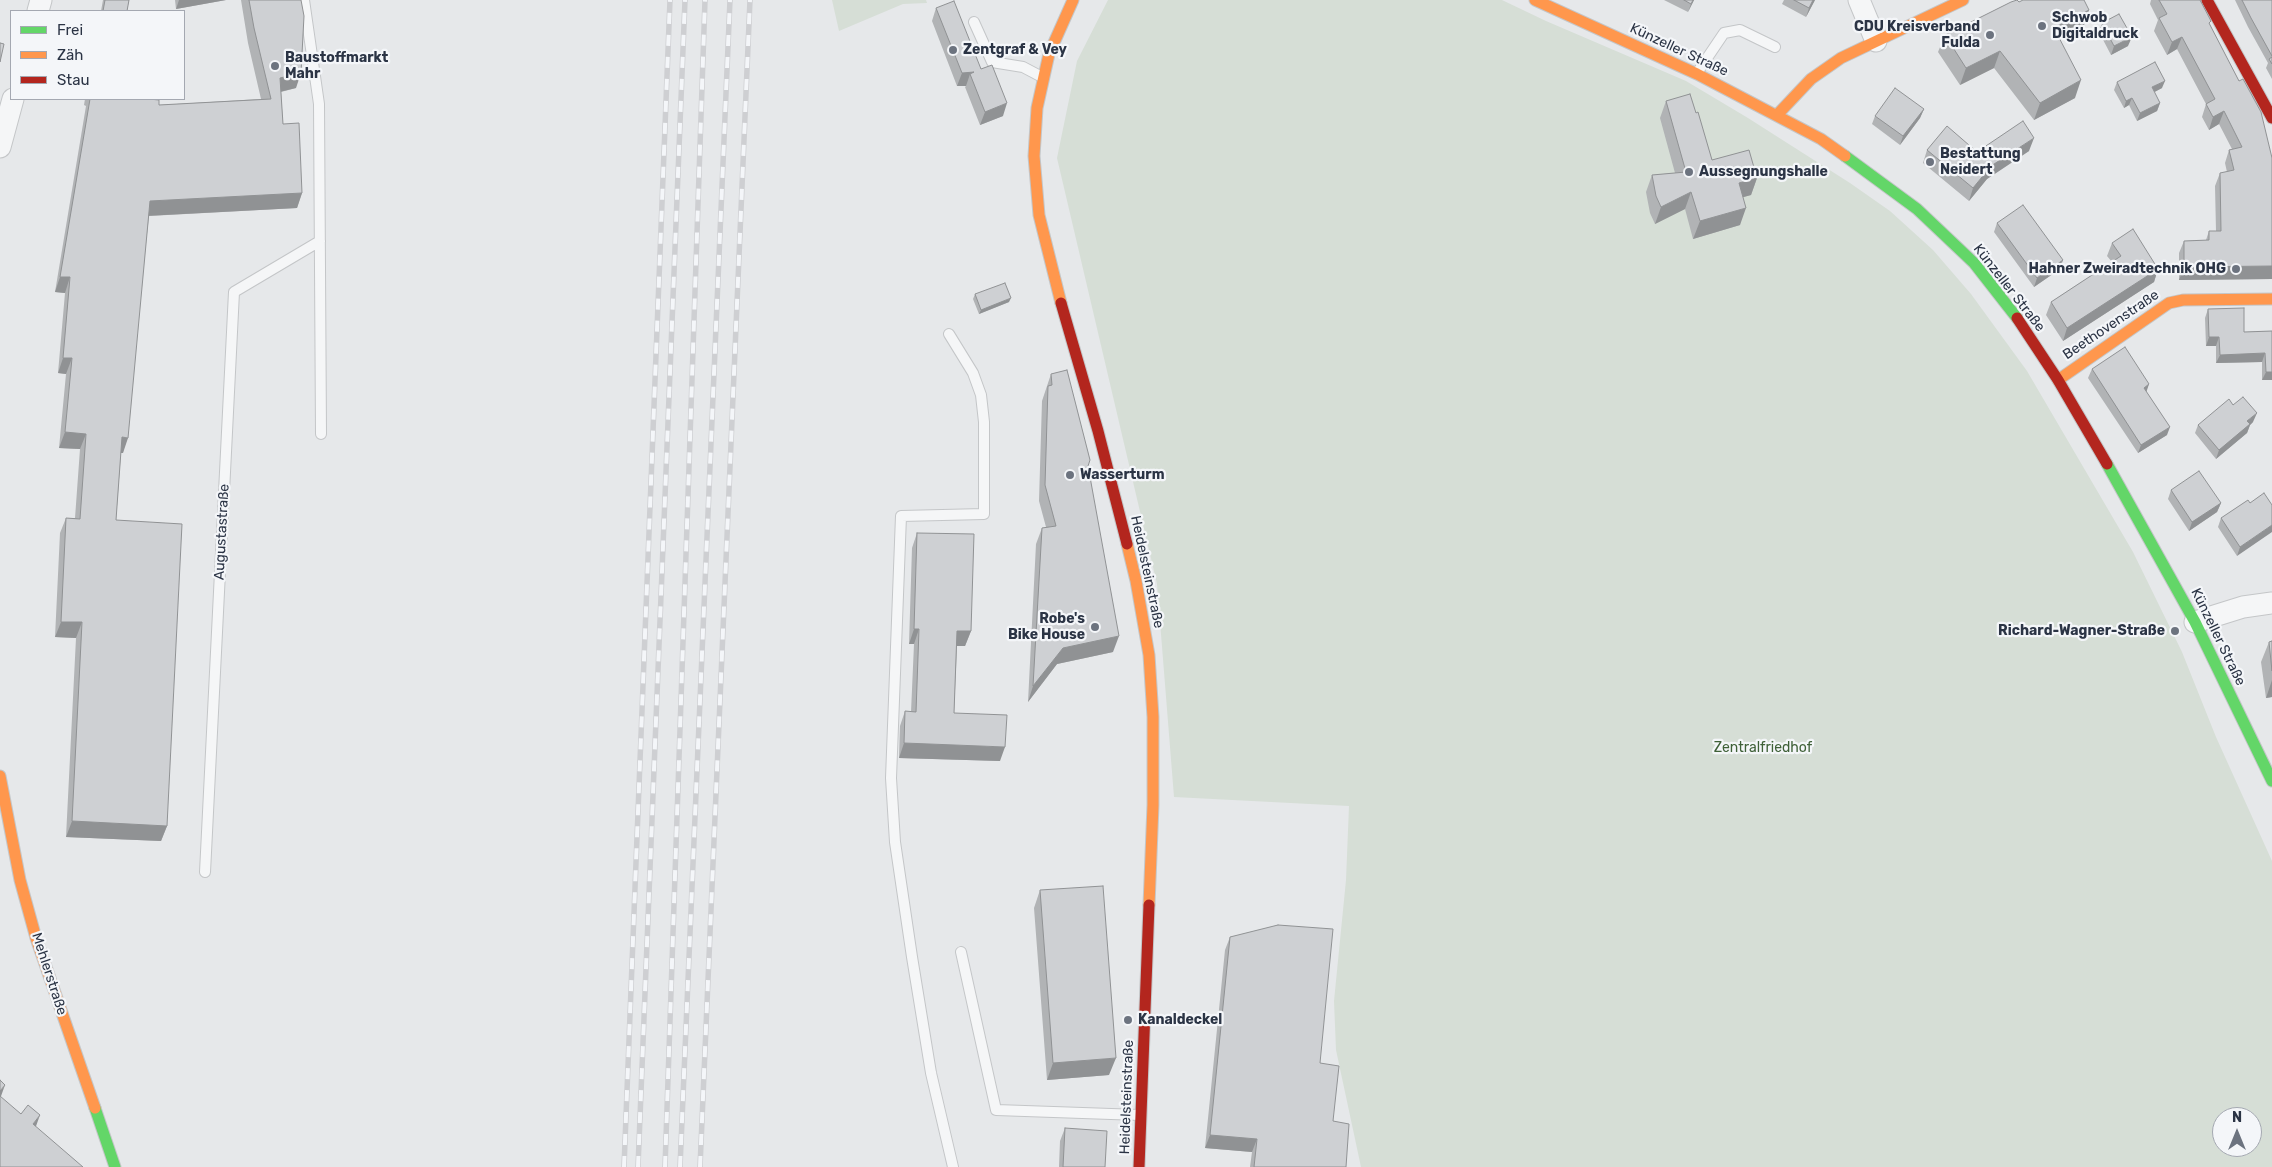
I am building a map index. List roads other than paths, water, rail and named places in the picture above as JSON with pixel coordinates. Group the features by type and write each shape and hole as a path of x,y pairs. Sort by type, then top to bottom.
{"main road":[{"name":"Heidelsteinstraße","path":"1073,0 1060,26 1043,78 1037,108 1035,132 1036,185 1039,215 1058,292 1098,431 1136,581 1149,655 1153,717 1153,805 1139,1167"},
{"name":"Künzeller Straße","path":"1535,0 1697,74 1821,138 1894,190 1938,227 1974,263 2016,316 2058,380 2156,548 2195,622 2272,781"},
{"path":"1776,115 1811,79 1842,58 1963,0"},
{"path":"2207,0 2272,118"},
{"name":"Beethovenstraße","path":"2058,380 2169,303 2183,300 2272,299"},
{"name":"Mehlerstraße","path":"0,776 4,821 36,938 116,1167"}],"street":[{"path":"1859,0 1876,42"},
{"path":"0,147 13,100"},
{"path":"2195,622 2243,607 2272,603"}],"lane":[{"path":"304,0 319,104 321,434"},
{"path":"974,22 992,62 1023,67 1043,78"},
{"path":"1697,74 1724,33 1740,30 1775,47"},
{"name":"Augustastraße","path":"205,872 234,292 320,241"},
{"path":"949,334 973,373 981,395 984,422 984,514 902,516 891,778 895,842 912,957 931,1073 954,1167"},
{"path":"961,952 996,1110 1141,1115"}],"railway":[{"path":"624,1167 670,0"},
{"path":"638,1167 685,0"},
{"path":"665,1167 705,0"},
{"path":"680,1167 730,0"},
{"path":"700,1167 750,0"}],"place":[{"name":"Schwob Digitaldruck","path":"2042,26"},
{"name":"CDU Kreisverband Fulda","path":"1990,35"},
{"name":"Zentgraf & Vey","path":"953,50"},
{"name":"Baustoffmarkt Mahr","path":"275,66"},
{"name":"Bestattung Neidert","path":"1930,162"},
{"name":"Aussegnungshalle","path":"1689,172"},
{"name":"Hahner Zweiradtechnik OHG","path":"2236,269"},
{"name":"Wasserturm","path":"1070,475"},
{"name":"Robe's Bike House","path":"1095,627"},
{"name":"Richard-Wagner-Straße","path":"2175,631"},
{"name":"Kanaldeckel","path":"1128,1020"}],"park label":[{"name":"Zentralfriedhof","path":"1763,748"}]}
